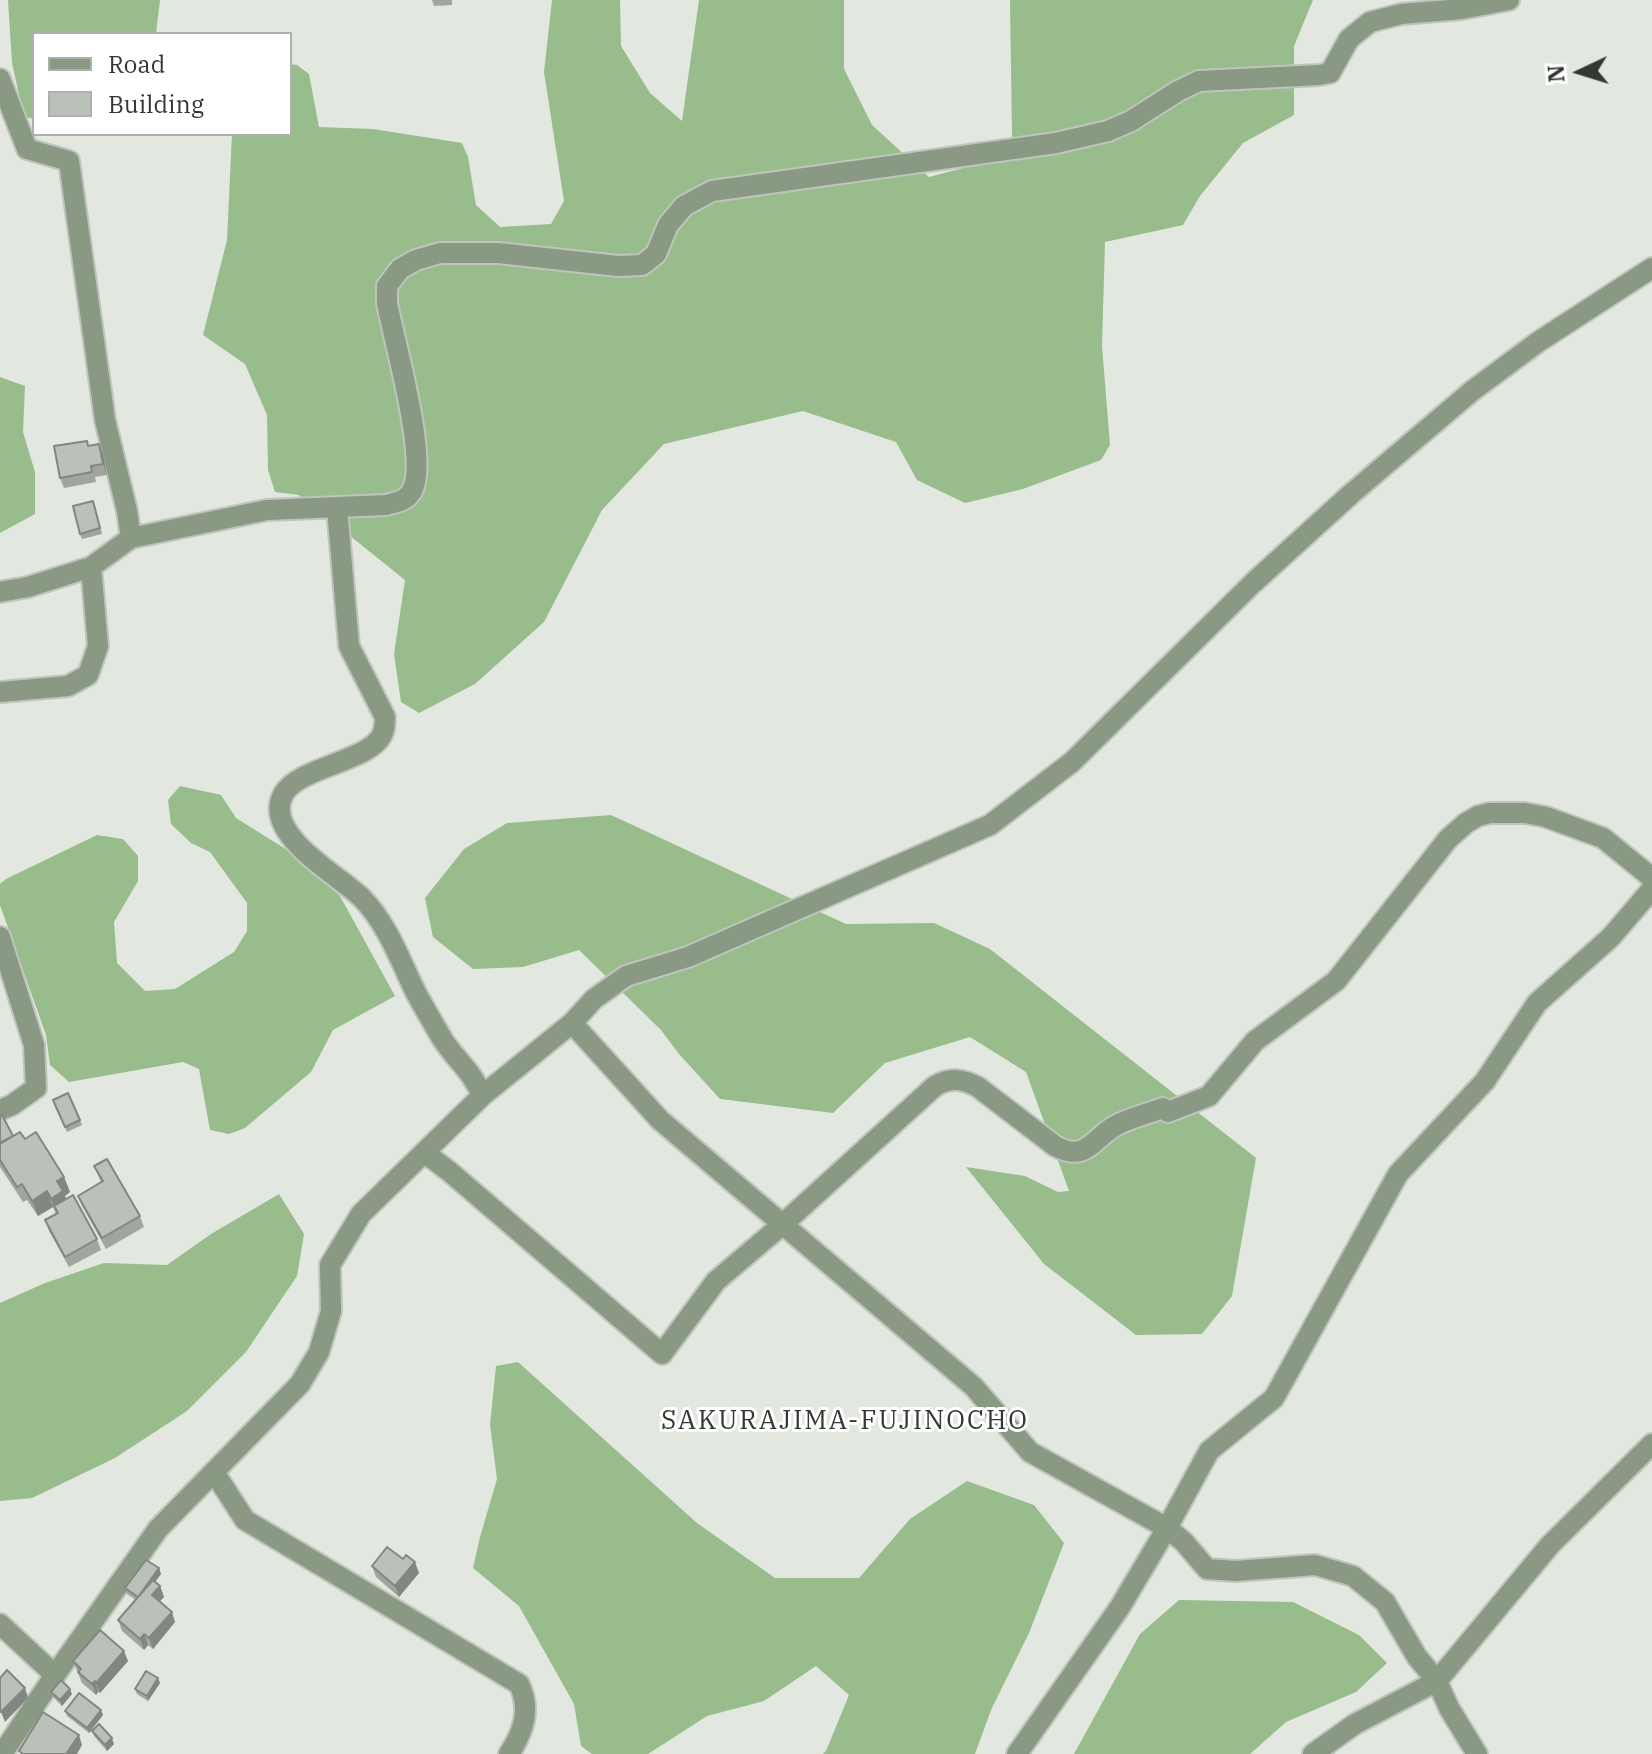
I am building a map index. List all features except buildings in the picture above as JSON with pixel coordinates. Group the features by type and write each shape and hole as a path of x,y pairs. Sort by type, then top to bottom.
{"street":[{"path":"0,592 28,587 91,567 131,538 267,510 386,505 404,500 412,491 416,479 417,458 412,418 387,303 387,286 400,269 416,260 440,253 498,253 618,266 642,265 656,254 668,225 684,206 712,191 1011,150 1095,134 1131,121 1199,81 1330,73 1349,39 1370,22 1401,14 1462,9 1509,0"},
{"path":"0,79 27,149 69,161 105,420 131,538"},
{"path":"3,1748 158,1529 300,1384 319,1352 331,1311 330,1265 361,1214 483,1095 572,1023 594,999 626,976 688,957 990,825 1072,762 1253,583 1472,391 1538,342 1652,268"},
{"path":"337,508 349,646 385,717 385,727 370,747 296,782 280,804 283,823 312,860 362,899 381,922 445,1044 483,1095"},
{"path":"0,692 68,686 88,675 98,646 91,567"},
{"path":"425,1153 662,1354 716,1281 943,1081 963,1080 978,1087 1055,1146 1073,1152 1092,1146 1121,1123 1163,1108 1168,1112 1209,1096 1255,1041 1336,981 1448,839 1478,816 1525,813 1558,820 1603,838 1652,878"},
{"path":"1017,1754 1120,1607 1209,1451 1274,1398 1398,1174 1485,1081 1537,1003 1611,937 1652,889"},
{"path":"0,937 34,1045 36,1088 0,1110"},
{"path":"572,1023 660,1120 974,1387 1030,1452 1167,1528 1207,1569 1236,1571 1315,1565 1353,1576 1385,1602 1417,1657 1437,1681 1449,1708 1477,1754"},
{"path":"1313,1754 1355,1724 1437,1681 1550,1545 1652,1444"},
{"path":"214,1472 245,1520 519,1684 525,1697 524,1719 519,1738 509,1754"},
{"path":"0,1624 55,1675"}],"green space":[{"path":"8,0 160,0 156,32 32,32 32,119 24,117 12,63"},
{"path":"552,0 620,0 621,46 650,93 682,121 699,0 844,0 844,69 872,125 929,177 1005,157 1012,136 1010,0 1313,0 1294,46 1294,115 1243,143 1200,196 1183,225 1105,242 1102,346 1110,445 1101,460 1023,489 965,503 917,480 896,442 803,411 664,444 602,510 544,622 475,684 419,713 401,702 394,654 405,580 299,495 275,492 268,470 267,415 245,364 203,335 227,240 232,136 292,136 292,64 297,65 309,74 319,127 373,129 462,143 468,157 476,205 500,227 551,224 564,201 544,72"},
{"path":"0,377 25,386 23,432 35,472 35,514 0,533"},
{"path":"180,786 221,795 236,818 284,848 340,896 395,996 333,1030 311,1072 245,1128 229,1134 210,1130 199,1069 183,1062 69,1082 50,1065 46,1035 0,905 0,884 6,879 97,835 123,839 138,856 138,881 114,922 117,963 145,991 175,989 234,952 247,931 247,903 210,852 191,843 171,824 168,800"},
{"path":"611,815 846,924 934,923 990,949 1256,1158 1232,1296 1202,1334 1136,1335 1044,1264 966,1167 1025,1176 1058,1192 1069,1191 1026,1072 970,1037 885,1063 833,1113 720,1099 661,1030 579,950 523,967 473,969 433,937 425,898 464,849 507,823"},
{"path":"279,1194 304,1234 297,1276 246,1352 187,1411 115,1458 32,1498 0,1501 0,1303 45,1283 104,1263 167,1265 211,1234"},
{"path":"518,1362 697,1523 775,1578 859,1578 910,1519 967,1481 1034,1505 1064,1543 1029,1633 991,1710 975,1754 823,1754 849,1695 816,1666 764,1701 707,1716 648,1754 592,1754 581,1746 574,1704 519,1606 473,1568 497,1479 490,1425 496,1366"},
{"path":"1179,1600 1293,1602 1359,1635 1387,1663 1356,1692 1286,1722 1250,1754 1074,1754 1140,1634"}],"district":[{"name":"SAKURAJIMA-FUJINOCHO","path":"845,1421"}]}
